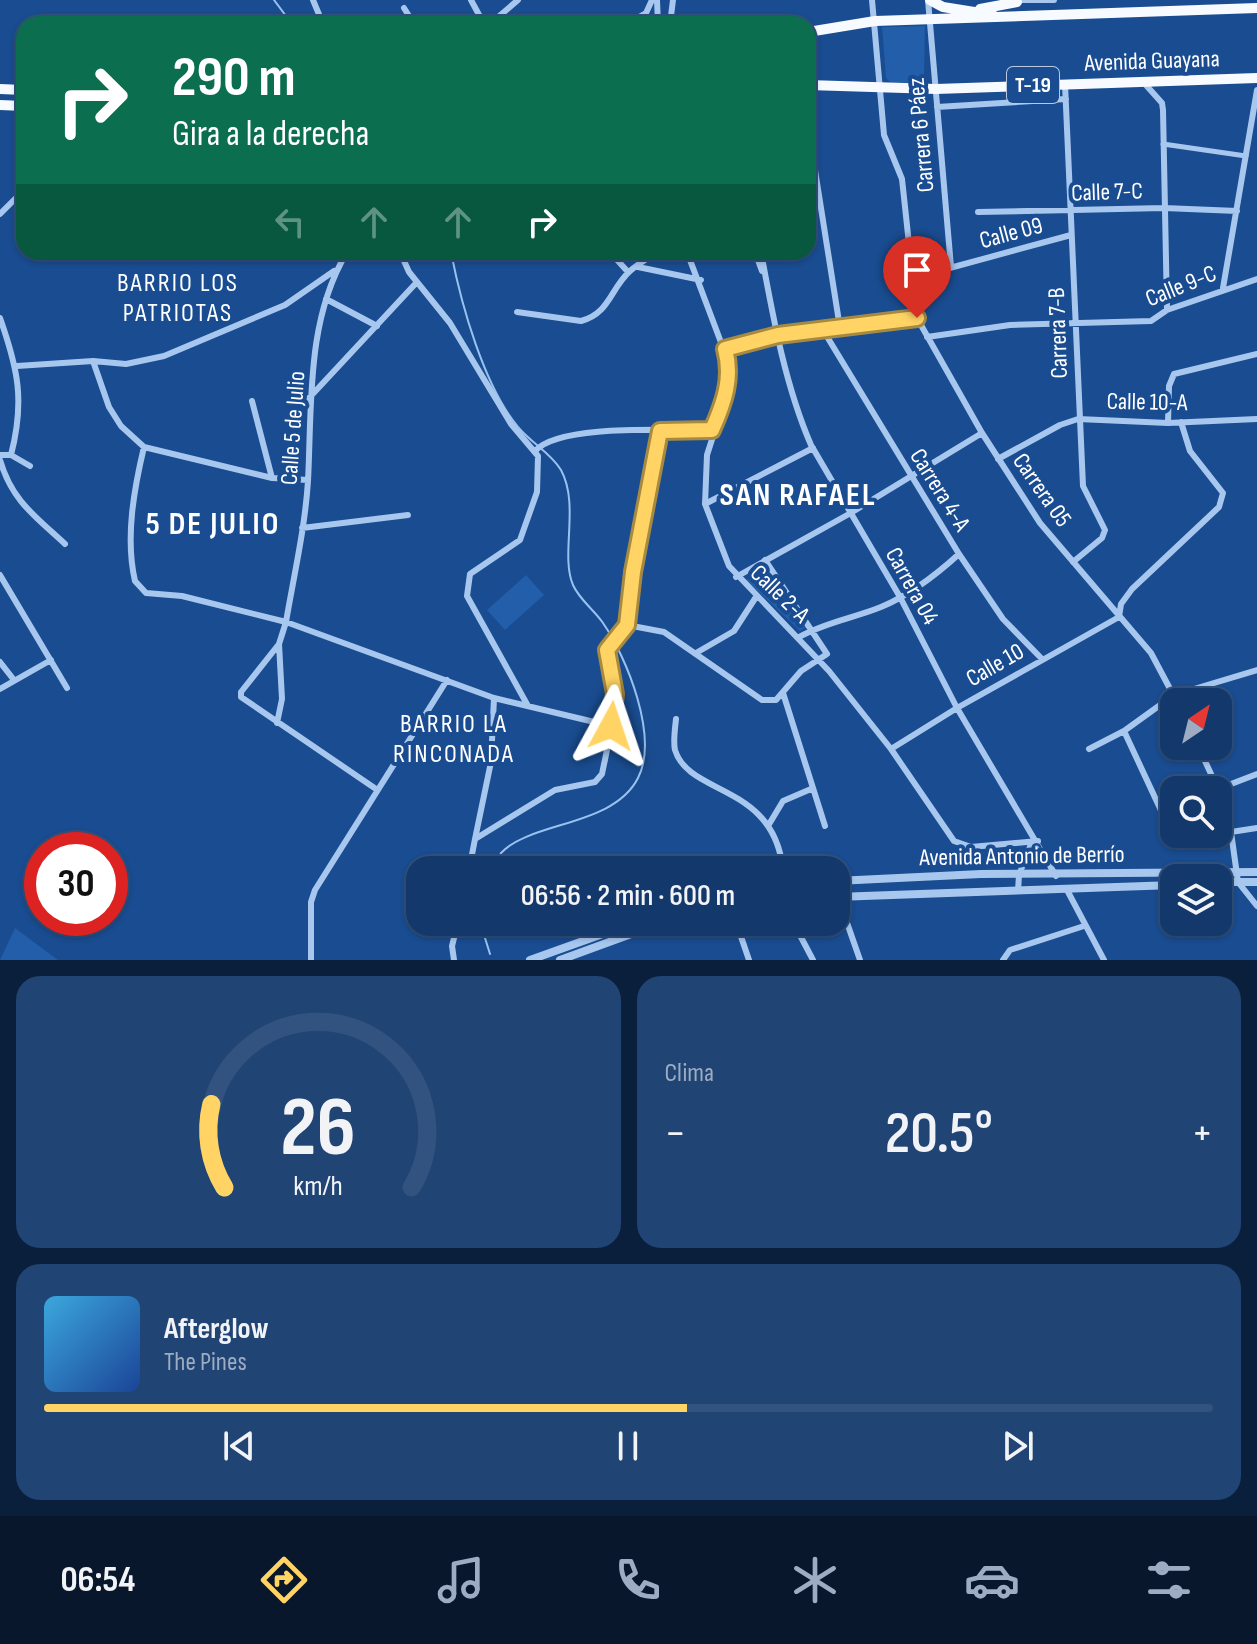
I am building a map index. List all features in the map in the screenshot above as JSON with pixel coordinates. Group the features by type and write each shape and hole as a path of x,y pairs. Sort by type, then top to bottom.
{"highway":[{"path":"929,0 943,7 976,9 1000,17"},
{"path":"953,18 976,9 1017,1"},
{"name":"Avenida Guayana","path":"816,31 875,21 1257,8"},
{"name":"Avenida Guayana","path":"816,85 936,89 1257,78"}],"street":[{"path":"499,16 518,0"},
{"path":"641,16 654,0"},
{"name":"Carrera 05","path":"872,0 884,135 902,179 917,318 982,433 1040,523 1151,653 1170,688"},
{"name":"Carrera 6 Páez","path":"929,0 951,267"},
{"path":"1017,1 1054,0"},
{"path":"404,8 409,16"},
{"name":"Carrera 7-B","path":"1065,84 1083,486 1105,536 1073,562"},
{"path":"1145,84 1162,103 1167,310"},
{"path":"1223,288 1257,90"},
{"path":"937,107 1066,99"},
{"path":"1162,144 1257,158"},
{"path":"816,170 840,328"},
{"path":"0,214 16,198"},
{"name":"Calle 7-C","path":"978,212 1164,208 1237,211"},
{"name":"Calle 09","path":"913,278 1071,235"},
{"name":"Calle 5 de Julio","path":"277,723 244,701 241,692 279,644 286,622 308,480 309,398 326,299 342,260"},
{"path":"405,260 417,282 450,323 511,424 536,450 539,463 537,492 520,540 470,574 465,588 528,706"},
{"path":"617,260 628,272"},
{"path":"517,312 581,321 591,319 607,307 628,272 646,260"},
{"name":"Calle 2-A","path":"691,260 725,349 729,374 723,405 712,430 705,504 736,577 819,660 891,749 954,841 971,847 1035,842"},
{"path":"758,260 767,285"},
{"name":"Carrera 04","path":"762,260 801,421 813,448 900,597 957,708 1056,876"},
{"path":"637,266 701,280"},
{"path":"17,366 93,361 126,364 164,356 285,305 337,269"},
{"name":"Calle 9-C","path":"927,337 1010,325 1151,321 1167,310 1223,288 1257,279"},
{"path":"309,398 417,282"},
{"path":"326,299 377,326"},
{"path":"0,318 17,366 18,429 11,455"},
{"path":"725,349 778,335 917,318"},
{"name":"Carrera 4-A","path":"823,330 959,554 1003,619 1042,659"},
{"path":"1168,423 1169,386 1174,374 1257,354"},
{"path":"93,361 109,407 121,426 144,447 272,478 308,480"},
{"path":"252,401 272,478"},
{"name":"Calle 10-A","path":"998,459 1060,425 1078,419 1168,423 1257,419"},
{"path":"1119,617 1121,604 1132,589 1222,501 1223,493 1190,451 1181,422"},
{"path":"536,450 547,440 578,434 712,430"},
{"path":"475,839 555,790 598,780 615,694 607,650 627,625 633,572 660,431"},
{"path":"736,577 849,514 982,433"},
{"path":"144,447 134,488 134,575 138,587 152,594 182,596 286,622 494,698 611,726"},
{"path":"705,504 813,448"},
{"path":"30,466 11,455 0,458 8,487 19,502 65,544"},
{"path":"302,528 408,515"},
{"path":"799,637 813,629 881,607 900,597 959,554"},
{"path":"627,625 664,632 769,702 783,693 801,671 826,657 827,652 765,560"},
{"path":"0,575 67,688"},
{"path":"696,653 719,643 734,631 756,597"},
{"name":"Calle 10","path":"891,749 957,708 1119,617"},
{"path":"279,644 282,699 277,723 376,789"},
{"path":"0,689 51,660"},
{"path":"0,662 14,680"},
{"path":"1207,688 1257,670"},
{"path":"311,960 311,902 315,890 447,680"},
{"path":"783,693 825,826"},
{"path":"472,856 491,762 494,698"},
{"path":"1089,749 1160,709"},
{"path":"676,719 674,747 683,764 698,776 746,801 768,826 781,856"},
{"path":"1124,731 1160,808"},
{"path":"1232,784 1257,774"},
{"path":"768,826 783,801 811,789"},
{"path":"1232,832 1257,828"},
{"path":"1232,838 1238,877 1257,906"},
{"path":"1018,891 1019,875 1035,842"},
{"name":"Avenida Antonio de Berrío","path":"1232,878 1257,872"},
{"name":"Avenida Antonio de Berrío","path":"850,881 1019,875 1238,877 1257,882"},
{"name":"Avenida Antonio de Berrío","path":"850,897 1160,886"},
{"path":"1067,890 1104,960"},
{"path":"1003,960 1010,950 1084,926"},
{"path":"850,933 860,960"},
{"path":"454,936 454,960"},
{"path":"530,960 597,936"},
{"path":"560,960 628,936"},
{"path":"741,936 749,960"},
{"path":"800,936 813,960"}],"shaded area":[{"path":"925,26 924,76 917,84 891,83 886,78 882,27"},
{"path":"767,567 806,627 800,631 746,580"},
{"path":"526,575 544,595 505,630 487,610"},
{"path":"15,928 58,960 0,960"}],"waterway":[{"path":"274,0 286,16"},
{"path":"453,260 476,344 495,390 518,427 561,470 569,499 568,559 573,585 603,623 622,656 637,698 645,741 644,761 638,778 626,794 592,815 514,843 500,856"},
{"path":"484,936 490,954"}],"district":[{"name":"BARRIO LOS PATRIOTAS","path":"178,298"},
{"name":"SAN RAFAEL","path":"798,495"},
{"name":"5 DE JULIO","path":"213,524"},
{"name":"BARRIO LA RINCONADA","path":"454,739"}],"route":[{"path":"611,726 615,694 611,656 607,650 627,625 633,572 660,431 712,430 723,405 729,374 725,349 778,335 917,318"}]}
